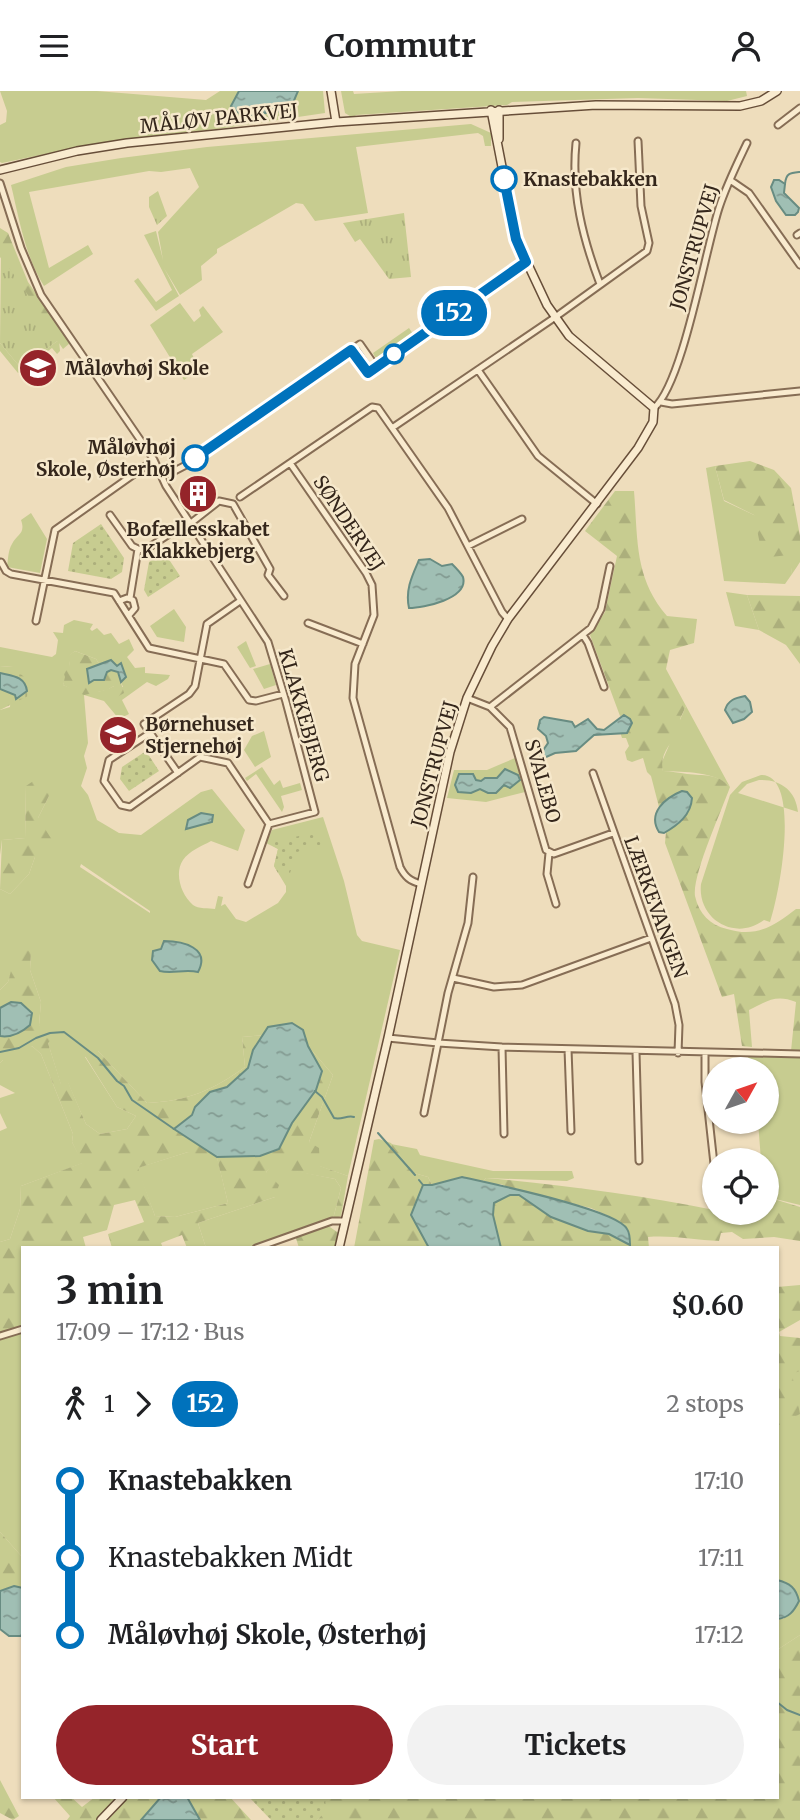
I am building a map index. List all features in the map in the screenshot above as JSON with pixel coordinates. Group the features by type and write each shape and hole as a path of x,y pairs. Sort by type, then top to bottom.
{"street":[{"path":"331,91 336,122"},
{"name":"MÅLØV PARKVEJ","path":"0,170 77,151 127,143 336,122 495,110 596,104 740,106 761,100 777,91"},
{"path":"778,125 800,108"},
{"path":"495,110 512,222 526,262 554,318 592,356 654,408"},
{"path":"392,428 647,251 649,243 640,206 638,141"},
{"path":"576,143 578,214 600,285"},
{"name":"JONSTRUPVEJ","path":"339,1246 450,752 467,698 508,619 597,504 653,422 654,408 661,402 675,370 719,208 747,143"},
{"path":"730,180 749,193 800,265"},
{"name":"KLAKKEBJERG","path":"0,183 21,248 41,295 154,460 166,486 268,642 315,812 269,824"},
{"path":"351,350 368,373 526,262"},
{"path":"163,477 186,465 360,344 376,367"},
{"path":"478,370 538,456 597,504"},
{"path":"661,402 672,404 800,391"},
{"path":"240,497 372,407 378,408 448,507 508,619"},
{"path":"36,621 55,530 154,460"},
{"name":"SØNDERVEJ","path":"290,463 369,577 375,606 372,622 355,664 353,698 400,867 411,881 421,884"},
{"path":"110,515 132,546 145,550 219,501 233,504 270,569 268,575 284,596"},
{"path":"468,546 522,519"},
{"path":"129,615 135,605 130,598 138,549"},
{"path":"1,562 11,574 114,593 149,648 224,664 248,700 256,701 283,694"},
{"path":"489,708 591,628 601,609 610,566"},
{"path":"119,601 130,598"},
{"path":"178,773 144,724 189,694 195,686 207,624 240,601"},
{"path":"308,623 363,644"},
{"path":"583,635 604,687"},
{"name":"SVALEBO","path":"467,698 489,708 504,720 514,738 549,853 547,874 556,904"},
{"path":"150,733 109,760 104,781 121,805 130,807 200,757 228,763 269,824 248,884"},
{"name":"LÆRKEVANGEN","path":"593,773 678,1015 678,1052"},
{"name":"SVALEBO","path":"549,853 554,854 613,833"},
{"path":"424,1113 453,978 468,923 473,877"},
{"path":"453,978 494,987 522,985 651,938"},
{"path":"388,1038 502,1047 800,1054"},
{"path":"502,1047 504,1134"},
{"path":"568,1049 570,1131"},
{"path":"636,1052 639,1161"},
{"path":"705,1053 705,1082 712,1148"},
{"path":"262,1246 332,1221 345,1221"},
{"path":"0,1336 21,1330"},
{"path":"102,1820 120,1799"}],"green space":[{"path":"0,91 97,91 206,100 220,91 323,91 325,113 98,143 2,163 0,125 6,122 7,111"},
{"path":"341,91 353,91 354,94 402,91 746,91 747,96 727,101 638,98 512,102 507,105 356,115 353,118 345,113"},
{"path":"471,124 491,133 491,146 485,146 483,136 478,133 356,147 368,213 315,221 303,204 296,203 217,249 217,253 201,266 202,280 180,295 164,268 179,296 156,311 134,281 138,278 156,302 172,290 144,235 156,231 163,260 158,232 199,187 190,168 149,171 29,192 49,268 88,245 93,254 44,286 27,250 11,185 66,167 121,158 207,147"},
{"path":"158,191 167,216 157,225 149,207 149,197"},
{"path":"404,213 411,277 389,279 360,239 355,242 343,223"},
{"path":"0,228 8,233 28,282 70,343 63,349 0,257"},
{"path":"1,256 59,340 20,367 0,343"},
{"path":"180,303 194,322 201,316 199,310 203,306 223,332 192,354 199,369 184,380 150,325"},
{"path":"409,328 413,334 381,357 375,357 373,353"},
{"path":"59,340 60,351 57,354 52,348 18,373 0,351 0,343 20,367"},
{"path":"750,461 774,470 791,488 800,536 800,562 792,574 789,555 770,557 761,549 754,515 724,500 715,466"},
{"path":"715,466 724,501 754,515 790,554 792,574 785,584 724,581 706,468"},
{"path":"615,491 634,491 637,542 643,572 656,602 667,616 697,619 694,643 670,650 666,669 686,706 680,719 682,733 666,749 663,771 710,776 720,779 730,787 698,873 695,896 706,918 715,925 737,931 764,929 800,909 800,1052 791,1051 796,1002 783,999 772,1000 749,1010 752,1047 742,1046 734,994 722,997 665,843 666,832 684,818 692,803 668,799 659,807 643,758 632,762 627,760 625,752 629,746 620,732 627,733 632,723 624,715 620,716 590,635 605,612 617,556 585,531"},
{"path":"31,513 47,539 40,573 7,567 11,546 22,531 21,520"},
{"path":"101,524 124,558 122,572 111,579 68,571 73,543"},
{"path":"164,552 180,576 148,597 144,590 149,562"},
{"path":"726,592 747,595 759,630 735,626"},
{"path":"747,595 800,596 800,664 786,645 759,630"},
{"path":"174,609 186,627 184,642 157,637 150,626"},
{"path":"74,620 93,624 90,629 92,631 97,628 104,635 111,633 119,644 129,639 134,650 127,657 135,668 145,667 145,673 170,675 156,686 147,682 122,700 129,714 119,719 104,701 84,695 88,743 84,756 87,768 81,786 88,795 97,820 119,833 141,835 201,792 212,789 245,830 238,851 211,841 196,849 180,865 180,884 185,896 195,906 215,909 218,896 223,897 221,906 225,904 236,919 246,922 278,903 286,892 286,886 274,866 278,849 266,843 272,830 323,817 344,881 357,935 362,941 400,950 348,1176 319,1166 309,1142 333,1075 308,1046 303,1030 268,1027 264,1035 242,1037 245,1067 199,1093 162,1102 147,1103 98,1051 85,1057 117,1107 136,1116 127,1129 100,1134 86,1124 68,1083 61,1085 48,1043 39,1025 41,1002 30,970 31,953 13,967 8,982 0,990 0,889 10,894 29,874 35,857 38,818 49,796 26,786 25,838 2,840 0,855 0,710 10,707 13,667 0,666 0,647 52,657 56,654 58,640 53,632 63,633 64,625","holes":["75,651 96,659 100,665 111,660 117,666 121,664 126,677 121,682 123,687 114,686 88,692 63,685 70,666 69,656","81,864 150,911 150,913 80,867"]},
{"path":"246,641 256,666 250,668 237,647"},
{"path":"75,651 96,659 100,665 87,669 94,680 111,670 118,672 124,693 112,700 114,686 84,695 63,685 65,677 62,668 70,666 68,656"},
{"path":"270,664 276,685 264,689 253,669"},
{"path":"0,666 13,667 34,686 32,694 0,710 0,689 15,695 17,676 0,673"},
{"path":"686,706 730,787 708,775 663,771 661,764"},
{"path":"264,731 271,757 255,767 244,750 252,736"},
{"path":"146,751 159,771 129,791 120,779 122,767"},
{"path":"515,758 525,792 486,802 447,798 454,770 487,770","holes":["473,774 476,780 481,781 485,778 518,775 471,793"]},
{"path":"262,767 274,785 280,780 283,788 300,783 302,790 281,796 284,807 282,812 256,774 247,781 245,778"},
{"path":"761,775 773,780 774,782 759,780 747,784 738,793 783,807 785,834 779,883 770,922 764,920 741,929 730,928 712,917 701,896 701,884 730,795 742,782"},
{"path":"39,777 48,785 49,796 38,818 54,843 47,854 35,857 29,874 10,894 0,889 2,840 25,838 26,786"},
{"path":"318,831 321,845 297,852 290,873 278,873 274,866 278,849 272,843"},
{"path":"25,947 31,953 30,970 41,1002 39,1025 56,1035 48,1043 61,1084 68,1082 86,1124 100,1134 127,1129 136,1116 117,1107 85,1056 87,1049 98,1051 147,1103 162,1102 199,1093 245,1067 242,1037 264,1035 253,1050 248,1068 227,1087 209,1092 195,1107 192,1115 260,1156 278,1149 286,1122 322,1071 308,1046 333,1075 309,1142 319,1148 320,1166 348,1176 341,1216 333,1219 341,1188 335,1179 272,1167 266,1172 279,1185 275,1197 198,1223 205,1246 186,1246 182,1235 161,1243 162,1246 111,1246 108,1234 144,1222 135,1200 114,1205 107,1230 83,1237 85,1246 21,1246 21,1332 0,1338 0,1242 10,1239 20,1209 21,1186 82,1163 41,1054 32,1046 16,1064 3,1060 0,1063 0,990 8,982 17,949","holes":["188,1152 211,1167 217,1158 228,1203 175,1217 155,1216 138,1168"]},
{"path":"32,1046 41,1054 73,1134 72,1142 83,1163 21,1186 20,1209 10,1239 0,1242 0,1131 7,1128 0,1113 0,1098 15,1093 0,1085 0,1063"},
{"path":"800,1056 800,1205 779,1200 779,1148 760,1148 759,1134 779,1134 779,1057 748,1057"},
{"path":"374,1140 391,1143 414,1173 428,1177 432,1185 423,1185 411,1215 428,1246 354,1246"},
{"path":"391,1144 417,1149 420,1155 493,1171 572,1171 574,1178 567,1181 486,1178 482,1182 462,1177 432,1185 428,1177 414,1173"},
{"path":"188,1152 217,1157 228,1203 175,1217 155,1216 137,1168"},
{"path":"272,1166 335,1179 341,1188 333,1219 255,1246 205,1246 198,1223 275,1197 266,1172"},
{"path":"486,1178 572,1187 702,1208 702,1225 779,1225 779,1201 800,1207 800,1241 774,1237 743,1239 732,1232 721,1233 719,1241 648,1237 649,1246 501,1246 493,1215 494,1203 509,1196 524,1198 561,1221 621,1240 621,1222 591,1208 514,1190 501,1184 490,1186 482,1182"},
{"path":"327,1225 340,1234 337,1246 298,1246 295,1235"},
{"path":"800,1285 800,1320 779,1332 779,1287"},
{"path":"21,1332 21,1556 0,1532 0,1338"},
{"path":"779,1332 780,1336 800,1338 800,1371 792,1374 800,1414 779,1425"},
{"path":"789,1363 800,1364 800,1635 779,1649 779,1619 784,1619 786,1582 779,1580 779,1424 799,1414"},
{"path":"0,1532 21,1556 21,1588 14,1586 0,1591"},
{"path":"800,1635 800,1820 317,1820 325,1811 325,1799 779,1799 779,1649"},
{"path":"0,1780 19,1816 13,1820 0,1813"},
{"path":"55,1799 73,1799 82,1807 92,1799 115,1799 96,1820 67,1820 70,1816"},
{"path":"127,1799 232,1799 251,1820 108,1820"},
{"path":"251,1799 325,1799 326,1811 317,1820 271,1820"}],"water":[{"path":"239,91 298,91 290,110 242,116 231,106"},
{"path":"774,180 785,184 784,193 799,208 795,215 786,215 776,201 771,187"},
{"path":"430,559 442,566 452,564 463,577 463,585 444,601 409,608 409,589 416,566 419,560"},
{"path":"111,660 117,666 121,663 126,677 121,682 118,672 111,670 107,672 104,680 89,683 87,669"},
{"path":"0,673 24,682 27,691 16,699 15,695 0,689"},
{"path":"745,696 750,702 752,712 733,723 725,710 726,707 732,700"},
{"path":"624,715 632,723 627,733 594,735 576,751 555,753 535,762 548,743 546,736 538,729 540,720 544,717 572,722 575,727 588,719 597,729 604,730"},
{"path":"505,769 518,775 520,780 510,788 504,785 496,793 480,789 471,793 458,792 455,785 459,774 473,774 476,780 481,781 485,778 497,778"},
{"path":"682,791 692,798 689,810 674,827 664,833 659,832 655,819 660,807"},
{"path":"201,813 213,815 212,822 186,829 188,820"},
{"path":"164,941 193,947 201,957 198,972 160,971 152,960 153,951 161,949"},
{"path":"11,1002 21,1003 32,1013 30,1025 16,1034 0,1036 0,1008"},
{"path":"292,1023 303,1030 308,1046 322,1071 316,1090 292,1123 279,1149 260,1156 217,1157 174,1129 192,1115 195,1107 210,1092 227,1087 248,1068 253,1050 268,1027"},
{"path":"462,1177 577,1205 618,1221 627,1229 630,1245 609,1234 588,1231 551,1217 519,1195 510,1195 494,1203 493,1215 501,1246 428,1246 411,1215 423,1185"},
{"path":"779,1581 792,1587 799,1601 785,1617 779,1618"},
{"path":"14,1586 21,1588 21,1636 9,1636 0,1629 0,1591"},
{"path":"159,1799 188,1799 200,1820 141,1820"}],"waterway":[{"path":"785,184 789,174 800,172"},
{"path":"0,1052 19,1048 50,1033 64,1032 98,1058 124,1086 132,1100 174,1129"},
{"path":"315,1091 322,1097 334,1118 354,1117"},
{"path":"378,1133 415,1175"},
{"path":"419,1180 423,1185"},
{"path":"779,1704 800,1715"}],"bus line":[{"name":"152","path":"195,458 351,350 368,373 526,262 516,239 504,179"}],"place":[{"name":"Knastebakken","path":"504,179"},
{"name":"Måløvhøj Skole","path":"38,368"},
{"name":"Måløvhøj Skole, Østerhøj","path":"195,458"},
{"name":"Bofællesskabet Klakkebjerg","path":"198,494"},
{"name":"Børnehuset Stjernehøj","path":"118,735"}]}
